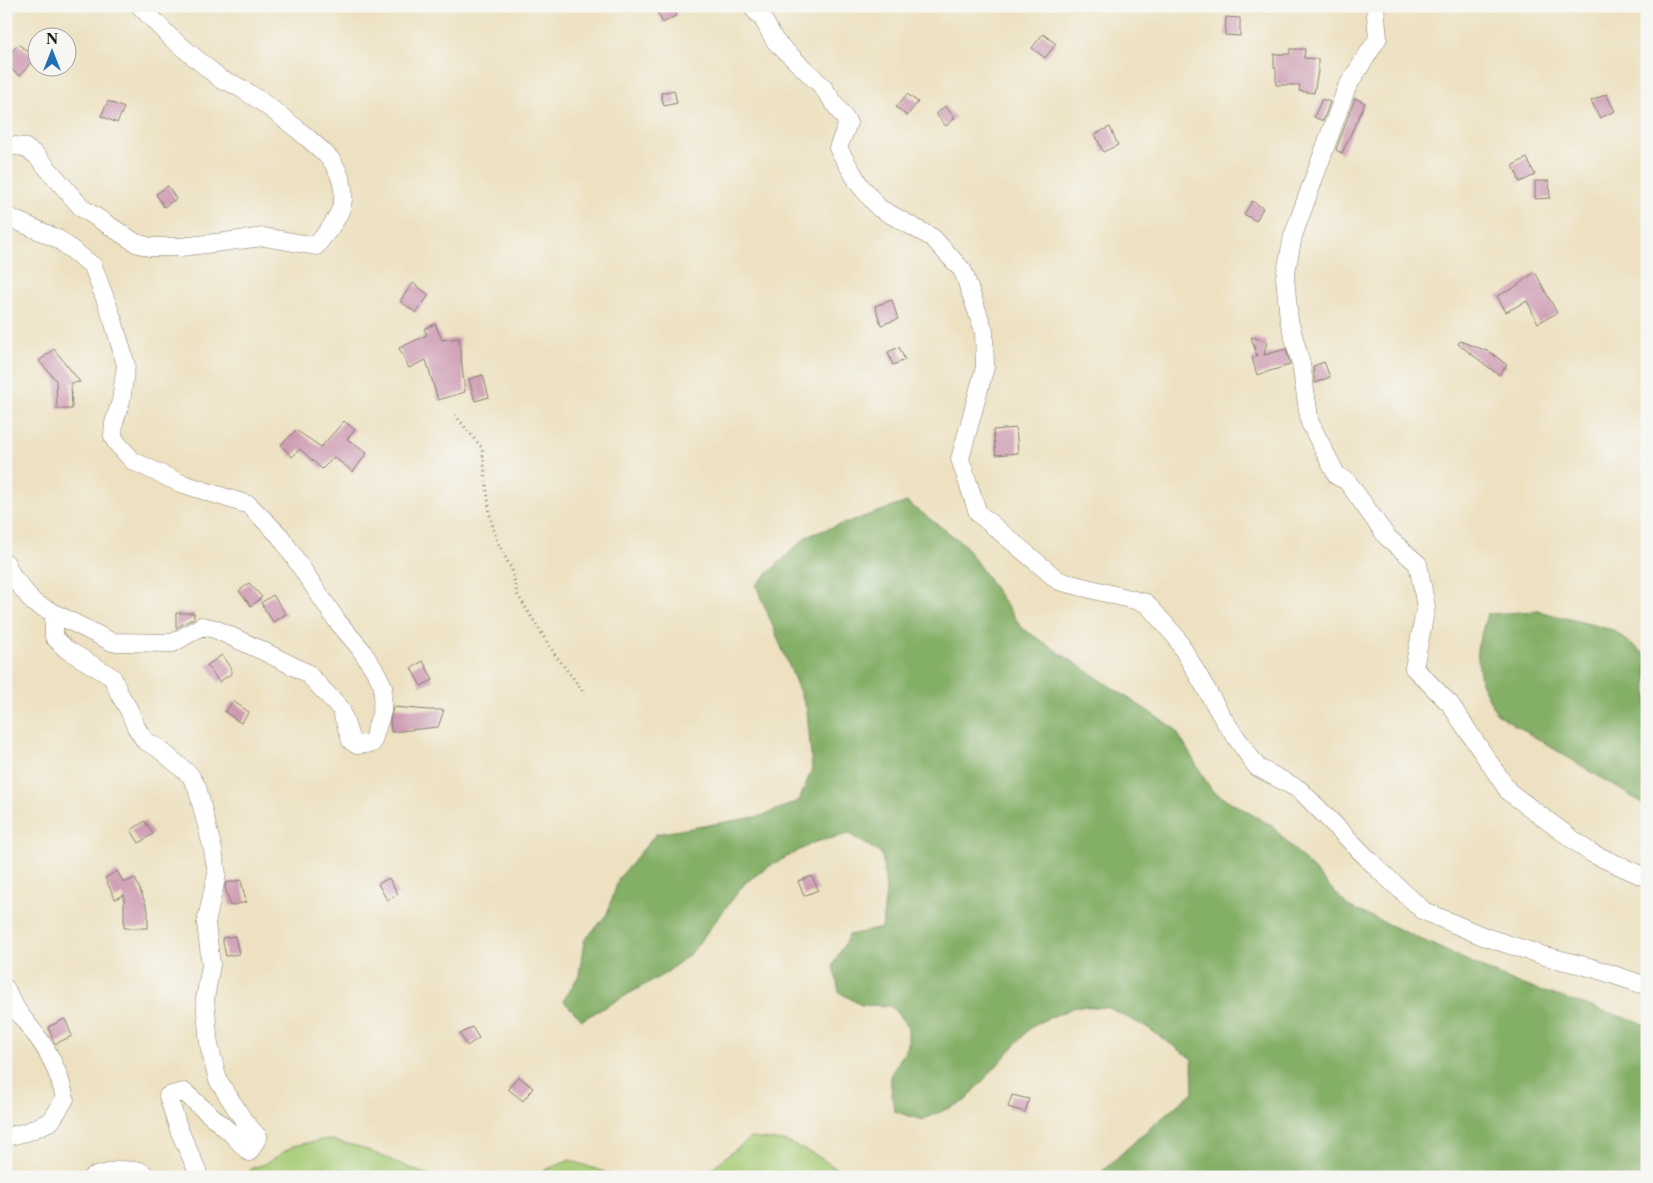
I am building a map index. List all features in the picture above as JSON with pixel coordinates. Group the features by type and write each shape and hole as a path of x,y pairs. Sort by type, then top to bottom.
{"street":[{"path":"6,145 24,147 36,155 82,208 136,243 150,247 181,247 264,237 316,246 340,213 343,202 343,189 334,163 304,134 240,87 228,81 223,81 170,37 140,6"},
{"path":"752,6 763,19 775,41 822,86 848,123 838,148 859,184 880,208 933,238 963,271 984,331 985,367 960,459 978,513 1059,581 1146,603 1176,637 1224,720 1257,767 1300,790 1380,871 1424,911 1485,937 1545,956 1593,968 1647,986"},
{"path":"1375,6 1378,38 1347,87 1293,236 1285,277 1289,320 1301,364 1310,423 1337,476 1347,481 1387,537 1418,564 1426,607 1414,668 1450,704 1509,792 1591,853 1647,878"},
{"path":"6,216 58,239 93,266 113,320 126,365 121,402 114,423 113,436 116,442 133,461 180,483 249,505 280,536 337,620 360,648 383,686 382,711 372,744 358,745 351,741 341,709 307,673 263,651 216,629 202,626 173,642 112,642 34,603 12,576 6,563"},
{"path":"54,614 54,637 66,649 112,677 136,727 145,740 158,748 190,776 197,787 217,874 206,923 211,965 205,999 209,1045 218,1080 244,1121 258,1137 249,1152 231,1133 184,1092 168,1096 179,1130 197,1170 196,1177"},
{"path":"6,990 24,1022 53,1062 61,1082 64,1099 51,1121 28,1132 6,1137"},
{"path":"92,1177 120,1170 140,1171 148,1177"}],"path":[{"path":"456,415 482,448 490,515 496,539 512,570 517,594 554,653 585,694"}],"green space":[{"path":"907,502 964,544 1022,628 1175,729 1212,791 1272,826 1348,906 1514,982 1647,1025 1647,1177 1096,1177 1145,1132 1193,1092 1192,1059 1148,1028 1109,1008 1077,1006 1033,1025 965,1101 922,1120 894,1111 890,1076 908,1046 908,1027 891,1006 861,1005 839,992 833,965 849,935 882,928 886,891 882,854 849,834 815,842 768,867 745,883 691,953 666,973 582,1020 563,1001 579,975 584,941 607,914 619,878 656,834 761,816 799,801 812,769 807,710 756,585 807,536"},
{"path":"1538,611 1613,630 1647,656 1647,806 1497,714 1481,683 1477,649 1487,614"},
{"path":"751,1138 784,1141 816,1155 849,1177 704,1177 724,1158"},
{"path":"327,1139 360,1147 432,1177 245,1177 252,1168 265,1164 293,1146"},
{"path":"570,1160 618,1177 527,1177"}],"building":[{"path":"654,6 672,6 677,15 663,23"},
{"path":"1226,17 1240,18 1240,36 1225,35"},
{"path":"1043,34 1056,44 1045,58 1032,48"},
{"path":"18,44 28,52 28,66 20,76 6,66 6,59"},
{"path":"1290,49 1305,49 1304,58 1318,59 1314,93 1299,91 1300,85 1276,85 1274,54 1290,54"},
{"path":"674,90 677,103 664,106 661,93"},
{"path":"907,94 918,102 907,116 896,107"},
{"path":"1606,94 1615,111 1600,118 1591,101"},
{"path":"1355,98 1365,103 1342,153 1336,150"},
{"path":"1322,99 1330,102 1323,121 1314,117"},
{"path":"108,101 124,108 117,123 101,116"},
{"path":"945,106 955,118 946,126 936,114"},
{"path":"1110,127 1118,145 1103,152 1095,134"},
{"path":"1527,158 1535,175 1520,182 1513,165"},
{"path":"1535,181 1549,181 1550,198 1535,199"},
{"path":"168,186 176,199 164,207 156,194"},
{"path":"1252,201 1263,208 1256,221 1244,214"},
{"path":"1535,272 1557,313 1538,323 1527,301 1506,312 1497,296 1512,289"},
{"path":"413,283 429,295 416,313 400,301"},
{"path":"892,300 898,319 881,325 875,306"},
{"path":"435,324 442,340 459,338 465,392 438,400 426,360 409,368 399,348 427,335 424,329"},
{"path":"1251,337 1267,341 1264,355 1286,349 1290,365 1257,375 1252,358 1257,356"},
{"path":"1460,341 1490,352 1507,365 1499,375 1458,344"},
{"path":"899,347 905,360 893,365 888,352"},
{"path":"54,349 80,382 71,383 72,409 57,409 56,380 39,361"},
{"path":"1324,362 1330,377 1315,383 1313,366"},
{"path":"483,375 489,397 475,401 469,379"},
{"path":"344,421 355,430 347,439 367,453 353,472 334,457 322,469 300,449 292,457 281,445 296,430 321,447"},
{"path":"1016,428 1018,453 996,455 993,430"},
{"path":"249,583 262,597 251,606 239,591"},
{"path":"273,595 286,614 273,622 261,603"},
{"path":"176,613 194,613 194,618 176,628"},
{"path":"222,655 231,669 231,674 219,682 207,665"},
{"path":"423,661 433,680 421,686 411,668"},
{"path":"233,701 249,712 241,723 225,712"},
{"path":"393,707 444,710 438,727 391,732 390,721"},
{"path":"145,821 153,834 139,843 131,830"},
{"path":"117,871 124,883 135,878 148,910 148,928 124,928 124,895 115,899 105,878"},
{"path":"812,876 818,890 804,896 798,881"},
{"path":"389,878 398,894 387,900 378,884"},
{"path":"241,880 246,902 230,906 225,887 226,883"},
{"path":"235,936 239,954 226,956 222,938"},
{"path":"65,1019 72,1036 55,1044 48,1027"},
{"path":"472,1027 479,1038 467,1046 460,1034"},
{"path":"518,1076 533,1088 523,1101 508,1089"},
{"path":"1012,1095 1029,1099 1025,1112 1008,1107"}]}
